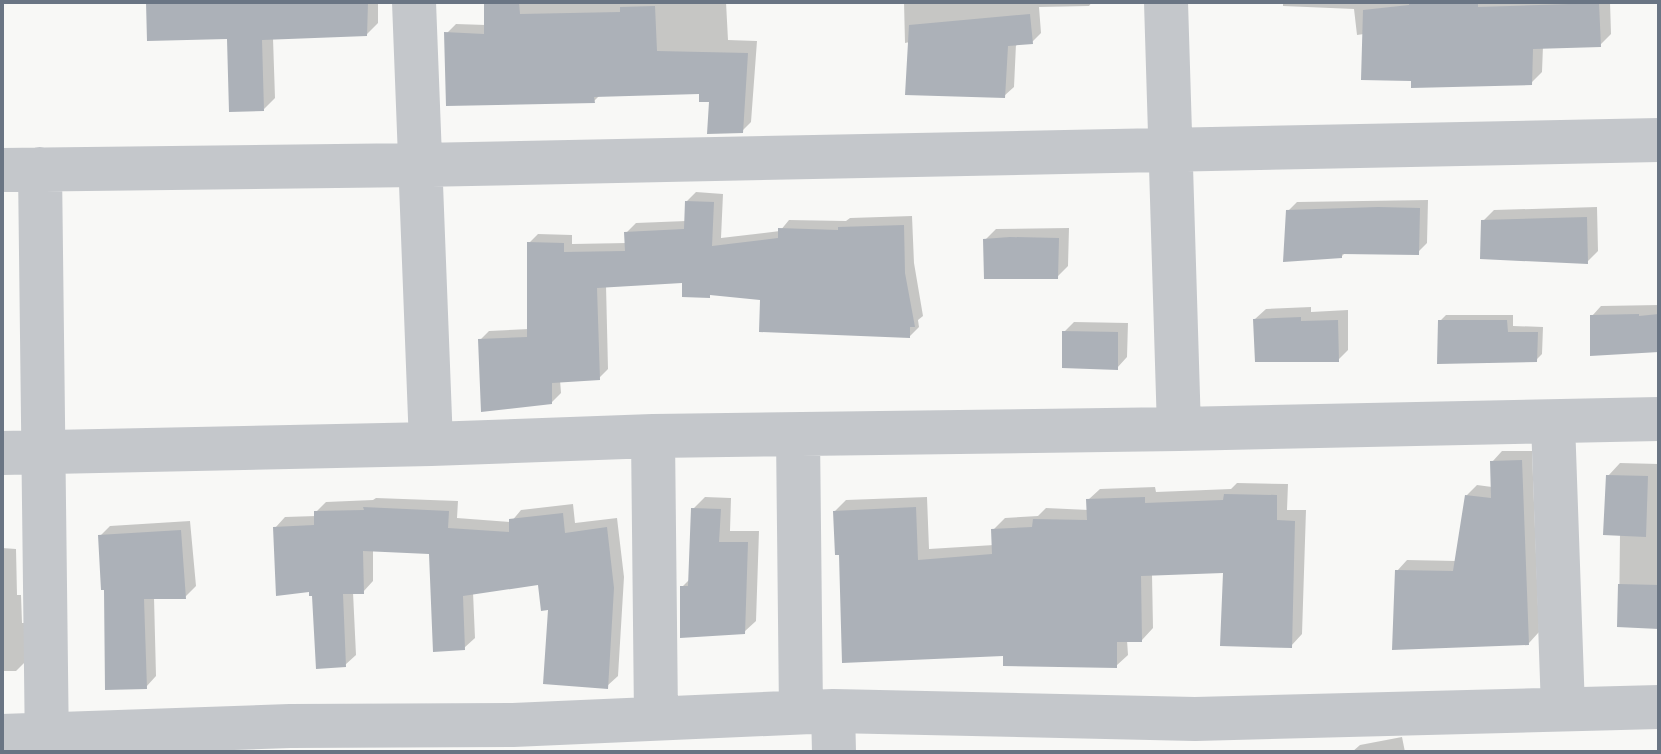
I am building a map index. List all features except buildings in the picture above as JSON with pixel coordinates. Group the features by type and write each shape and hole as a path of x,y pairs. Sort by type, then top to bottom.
{"street":[{"path":"414,2 431,444"},
{"path":"1166,2 1179,429"},
{"path":"46,743 22,452 21,170 1659,140"},
{"path":"22,452 653,436 1659,419"},
{"path":"1553,422 1563,709"},
{"path":"798,435 823,725"},
{"path":"653,436 656,717"},
{"path":"2,736 46,743 290,726 513,738 656,717 1195,736 1563,709 1659,707"}]}
